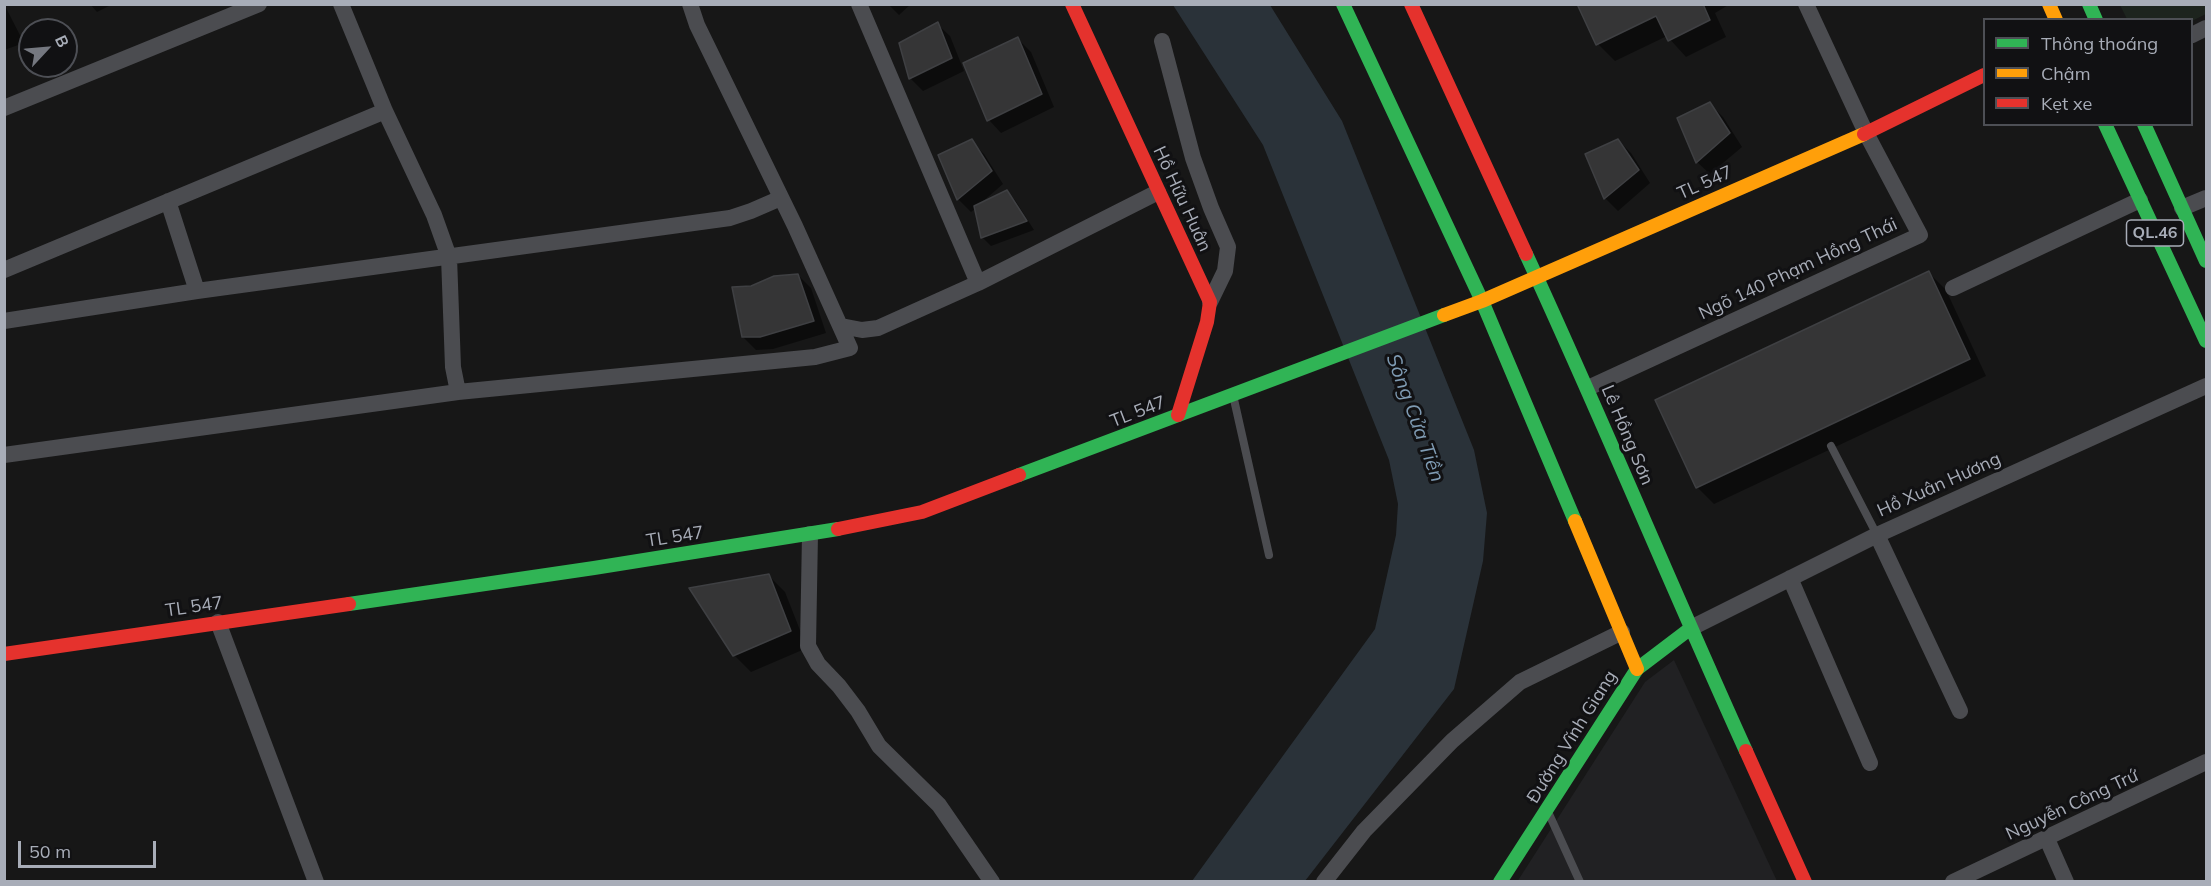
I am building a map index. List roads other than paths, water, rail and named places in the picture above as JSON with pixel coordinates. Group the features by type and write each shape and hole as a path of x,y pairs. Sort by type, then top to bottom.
{"main road":[{"name":"Hồ Hữu Huân","path":"1072,4 1210,302"},
{"path":"1343,4 1482,301 1637,669"},
{"name":"Lê Hồng Sơn","path":"1411,4 1588,388 1691,628 1805,882"},
{"path":"2049,4 2055,18"},
{"path":"2089,4 2095,18"},
{"name":"TL 547","path":"4,654 594,568 810,534 922,512 1179,416 1325,358 1482,301 1866,133 1983,75"},
{"name":"QL.46","path":"2106,126 2206,341"},
{"name":"QL.46","path":"2145,126 2206,261"},
{"path":"1179,416 1207,322 1210,302"},
{"name":"Đường Vĩnh Giang","path":"1500,882 1637,669 1691,628"}],"street":[{"path":"4,108 260,4"},
{"path":"341,4 385,111 434,215 449,257 453,367 458,392"},
{"path":"4,455 458,392 815,357 850,348 781,198 697,25 690,4"},
{"path":"859,4 978,283"},
{"path":"1806,4 1866,133"},
{"path":"1162,41 1193,158 1228,247 1225,271 1210,302"},
{"path":"4,270 385,111"},
{"name":"Ngõ 140 Phạm Hồng Thái","path":"1588,388 1920,235 1866,133"},
{"path":"841,326 862,330 878,328 978,283 1158,192"},
{"path":"4,321 197,291 730,218 751,212 781,198"},
{"path":"2182,208 2206,198"},
{"path":"1953,288 2140,200"},
{"path":"168,201 197,291"},
{"name":"Hồ Xuân Hương","path":"1691,628 1877,535 2206,386"},
{"path":"810,534 808,646 818,664 858,711 879,746 939,805 992,882"},
{"path":"1877,535 1960,711"},
{"path":"1790,578 1870,763"},
{"path":"218,622 316,882"},
{"path":"1324,882 1364,831 1452,741 1520,682 1622,632"},
{"name":"Nguyễn Công Trứ","path":"1953,882 2048,839 2206,762"},
{"path":"2048,839 2066,882"}],"lane":[{"path":"1233,394 1269,555"},
{"path":"1831,446 1877,535"},
{"path":"1547,810 1580,882"}],"water":[{"name":"Sông Cửa Tiền","path":"1173,5 1270,5 1342,121 1474,450 1487,513 1483,561 1454,689 1305,881 1192,881 1375,629 1396,535 1398,504 1389,460 1263,145"}]}
